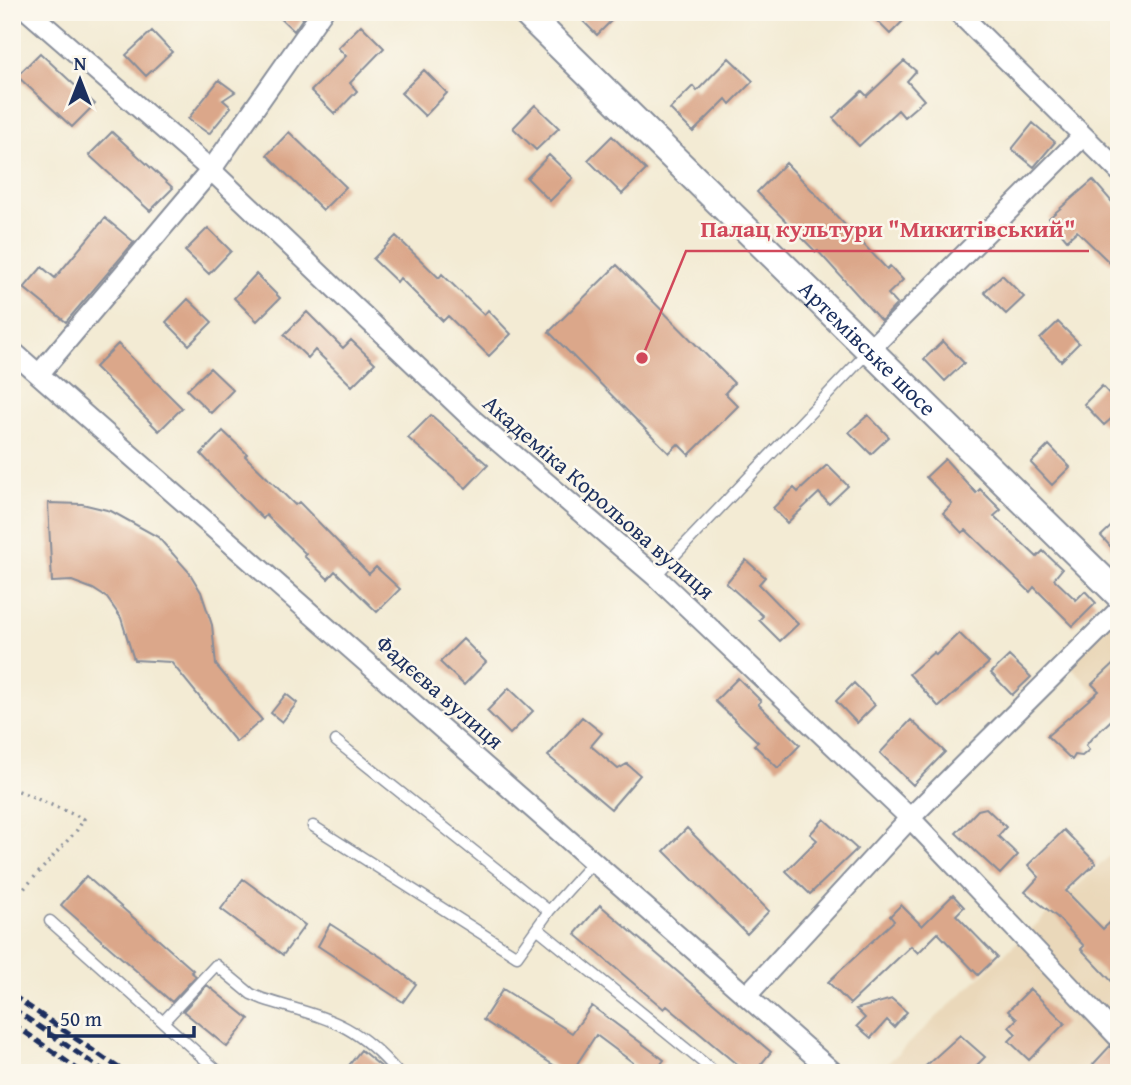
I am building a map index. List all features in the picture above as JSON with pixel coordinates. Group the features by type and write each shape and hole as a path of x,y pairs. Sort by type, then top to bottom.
{"main road":[{"name":"Артемівське шосе","path":"525,12 1119,595"}],"street":[{"name":"Академіка Корольова вулиця","path":"29,12 211,170 472,419 655,576 910,818 1119,1038"},
{"path":"39,374 211,170 322,12"},
{"path":"958,12 1119,171"},
{"path":"870,349 1083,136"},
{"name":"Фадєєва вулиця","path":"12,351 748,994 834,1073"},
{"path":"748,994 910,818 1119,610"}],"lane":[{"path":"655,576 870,349"},
{"path":"336,741 550,911"},
{"path":"313,825 517,956 550,911 595,860"},
{"path":"50,921 220,1073"},
{"path":"537,928 716,1073"},
{"path":"163,1022 216,965 251,993 263,999 353,1029 384,1055 398,1073"}],"path":[{"path":"12,788 84,819 12,902"}],"shaded area":[{"path":"1110,618 1119,627 1119,719 1067,662"},
{"path":"1119,847 1119,1073 877,1073"}],"building":[{"path":"274,12 307,12 294,31"},
{"path":"574,12 620,12 597,35"},
{"path":"868,12 912,12 890,34"},
{"path":"361,25 384,48 350,83 357,91 335,114 311,91 346,56 338,48"},
{"path":"152,31 172,52 146,76 126,55"},
{"path":"40,53 95,104 72,127 17,76"},
{"path":"729,58 753,81 730,104 726,99 693,132 670,109 693,86 697,91"},
{"path":"904,61 916,71 907,81 924,100 904,117 898,110 859,146 833,118 862,91 867,96"},
{"path":"424,70 447,93 425,116 401,93"},
{"path":"219,80 235,92 223,100 231,107 209,134 188,119"},
{"path":"535,105 559,128 536,150 513,128"},
{"path":"1033,123 1055,142 1034,167 1012,149"},
{"path":"112,132 173,188 150,211 89,155"},
{"path":"289,132 346,187 323,210 267,155"},
{"path":"612,136 646,170 622,194 588,160"},
{"path":"549,155 573,178 550,201 527,178"},
{"path":"786,163 887,269 890,266 903,280 888,294 897,304 881,321 818,251 816,252 757,192"},
{"path":"1093,180 1119,210 1119,254 1110,263 1077,231 1067,240 1049,218"},
{"path":"105,218 134,242 66,322 24,288 42,267 55,278"},
{"path":"208,228 231,251 209,274 185,251"},
{"path":"396,236 439,278 442,274 484,315 488,310 511,334 489,356 448,316 443,321 400,278 397,282 373,259"},
{"path":"617,265 734,383 725,393 738,406 689,455 678,444 669,453 549,332"},
{"path":"256,274 280,298 257,321 234,298"},
{"path":"1002,275 1024,297 1006,314 984,292"},
{"path":"188,299 212,322 189,345 166,322"},
{"path":"307,312 343,348 351,340 375,363 352,386 315,350 308,358 284,335"},
{"path":"1058,322 1079,343 1061,361 1040,339"},
{"path":"943,341 964,363 945,381 924,359"},
{"path":"118,344 182,408 159,431 95,367"},
{"path":"210,368 233,390 211,413 187,390"},
{"path":"1102,386 1119,404 1119,412 1104,425 1084,404"},
{"path":"431,415 488,465 466,488 408,438"},
{"path":"868,415 889,437 871,454 849,432"},
{"path":"223,431 295,505 299,502 369,574 376,567 400,589 377,612 335,571 328,579 266,515 263,519 201,454"},
{"path":"1049,445 1070,467 1052,485 1031,463"},
{"path":"945,459 976,493 980,489 1001,510 994,516 1037,557 1043,551 1062,569 1054,579 1076,600 1085,591 1096,603 1073,626 1034,587 1030,592 966,530 962,533 943,513 952,504 926,477"},
{"path":"827,465 848,486 829,504 819,493 787,523 773,508 794,488 798,492"},
{"path":"48,503 82,504 111,511 158,537 189,572 201,592 212,625 216,665 262,720 236,742 171,662 134,660 121,618 107,598 72,581 52,582"},
{"path":"1119,519 1119,556 1101,536"},
{"path":"746,560 765,577 759,584 798,624 780,641 759,620 763,616 726,583"},
{"path":"959,633 989,663 939,707 909,674 934,652 936,655"},
{"path":"463,639 486,662 464,685 440,662"},
{"path":"1009,656 1031,677 1012,695 991,673"},
{"path":"1119,659 1119,713 1086,745 1089,750 1082,756 1075,755 1072,760 1047,736 1099,691 1092,684"},
{"path":"738,678 761,701 758,704 800,745 778,768 754,745 758,742 715,701"},
{"path":"854,683 875,705 857,723 836,701"},
{"path":"509,688 533,711 510,734 487,711"},
{"path":"286,694 297,703 282,722 271,713"},
{"path":"582,717 602,733 591,746 618,769 627,764 640,775 611,809 548,756"},
{"path":"911,720 945,752 913,785 880,753"},
{"path":"986,808 1006,827 998,836 1018,855 1000,874 956,833 978,810"},
{"path":"824,819 857,849 810,894 786,871 817,840 810,834"},
{"path":"687,828 769,911 747,934 664,851"},
{"path":"1064,830 1096,863 1066,891 1103,929 1119,914 1119,989 1081,949 1084,946 1057,917 1025,892 1039,877 1028,865"},
{"path":"86,876 193,970 191,972 196,976 172,1002 61,905"},
{"path":"243,879 305,925 283,955 221,909"},
{"path":"953,895 964,907 956,915 997,957 978,975 938,933 918,953 911,946 850,1004 828,982 894,921 890,916 901,905 922,926"},
{"path":"600,905 771,1052 754,1073 747,1073 667,1006 664,1009 575,934"},
{"path":"330,924 384,959 416,984 403,1002 318,946"},
{"path":"207,985 249,1019 227,1047 183,1011"},
{"path":"503,989 572,1033 592,1006 664,1060 654,1073 647,1073 596,1035 571,1073 566,1073 483,1020"},
{"path":"1030,989 1065,1023 1029,1060 1009,1041 1016,1034 1009,1027 1017,1019 1008,1011"},
{"path":"892,999 907,1012 894,1027 887,1020 871,1038 857,1026 865,1018 856,1009"},
{"path":"960,1035 985,1057 969,1073 918,1073"},
{"path":"1110,1046 1119,1052 1119,1073 1085,1073"},
{"path":"361,1050 384,1069 388,1073 343,1073"}],"railway":[{"path":"12,995 126,1073"},
{"path":"12,1008 107,1073"},
{"path":"12,1023 83,1073"}],"place":[{"name":"Палац культури \"Микитівський\"","path":"642,358"}]}
